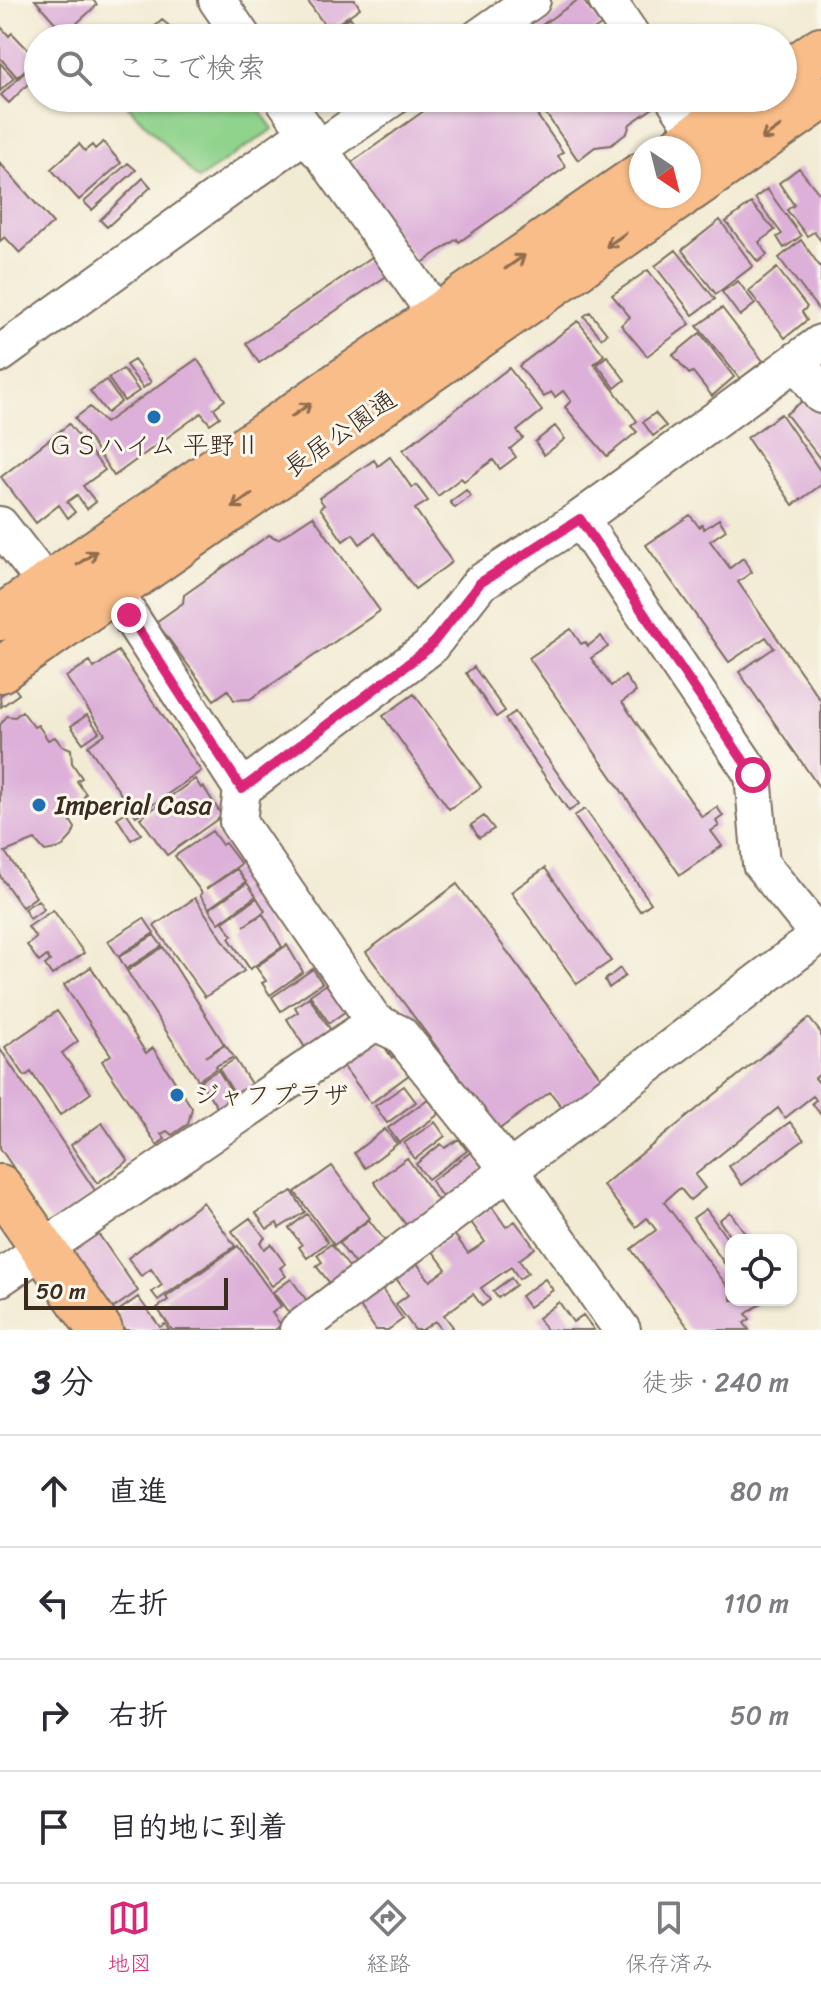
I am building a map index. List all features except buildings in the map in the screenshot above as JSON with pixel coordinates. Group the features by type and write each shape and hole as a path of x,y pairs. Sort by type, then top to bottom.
{"highway":[{"path":"797,66 821,49"},
{"path":"797,110 821,98"},
{"path":"701,155 739,112"},
{"path":"701,158 793,112"},
{"name":"長居公園通","path":"0,618 629,183"},
{"name":"長居公園通","path":"0,670 663,208"},
{"path":"0,1187 100,1330"}],"street":[{"path":"217,0 233,24"},
{"path":"498,24 532,0"},
{"path":"607,0 623,24"},
{"path":"292,112 437,316"},
{"path":"0,354 312,142 367,112"},
{"path":"679,112 688,136"},
{"path":"242,789 429,648 480,583 580,519 809,351 821,395"},
{"path":"298,1330 820,936 761,864 753,775 580,519"},
{"path":"0,525 47,585"},
{"path":"113,590 242,789 238,822 375,1022 400,1034 510,1171 622,1330"},
{"path":"0,1278 375,1022"}],"green space":[{"path":"134,112 261,112 273,129 198,179"}],"place":[{"name":"ＧＳハイム 平野Ⅱ","path":"154,417"},
{"name":"Imperial Casa","path":"39,805"},
{"name":"ジャフプラザ","path":"177,1095"}],"route":[{"path":"129,615 242,789 429,648 480,583 580,519 753,775"}]}
